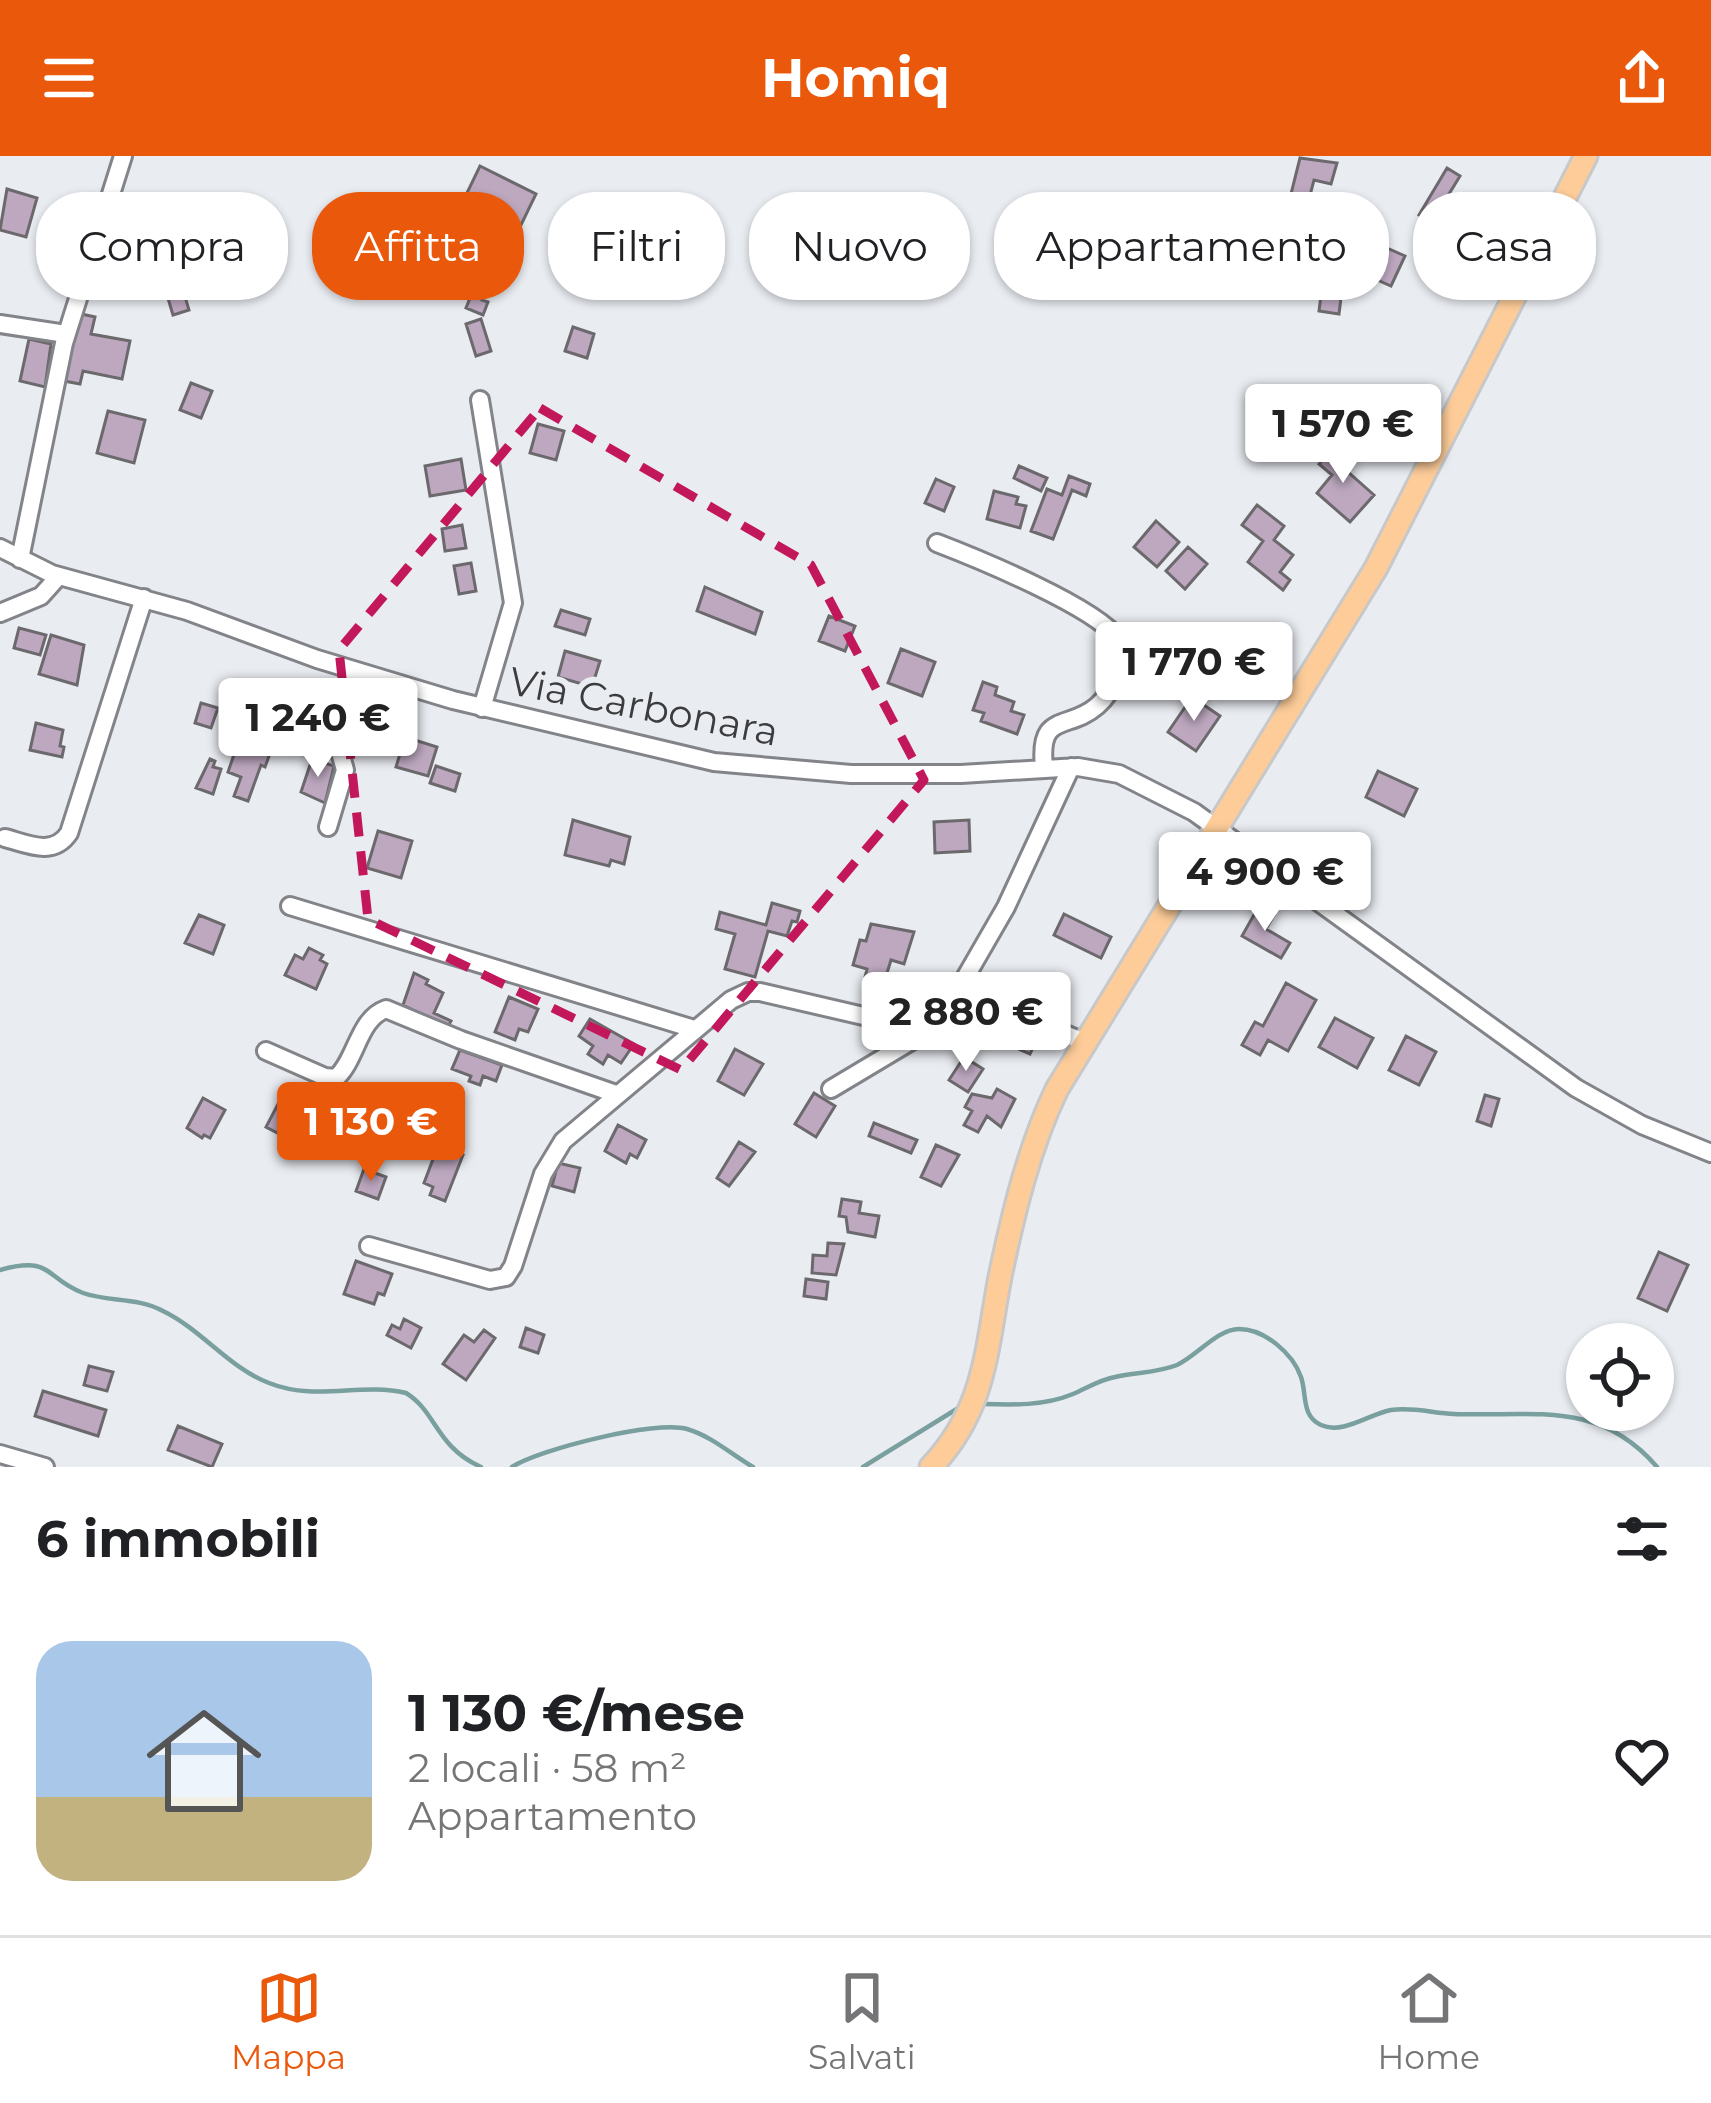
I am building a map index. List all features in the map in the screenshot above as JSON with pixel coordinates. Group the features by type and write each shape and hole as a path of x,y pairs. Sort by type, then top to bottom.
{"main road":[{"path":"931,1467 958,1431 987,1366 1001,1272 1047,1110 1386,550 1586,156"}],"street":[{"path":"20,559 67,334 123,156"},
{"path":"0,324 67,334"},
{"path":"480,400 513,603 482,708"},
{"path":"938,543 1024,579 1119,640 1122,657 1107,695 1090,711 1051,728 1042,746 1044,767"},
{"name":"Via Carbonara","path":"0,548 59,576 144,598 353,670 482,708 714,762 851,774 961,774 1044,767 1110,772 1177,801 1576,1088 1642,1125 1711,1153"},
{"path":"0,613 41,596 59,576"},
{"path":"4,838 50,848 61,844 69,833 144,598"},
{"path":"328,826 345,764 332,724 353,670"},
{"path":"831,1089 928,1031 946,1011 998,922 1072,767"},
{"path":"290,905 694,1029"},
{"path":"369,1246 490,1280 504,1279 514,1266 543,1174 554,1154 574,1130 735,997 754,992 928,1031"},
{"path":"973,995 1084,1042"},
{"path":"266,1051 336,1078 345,1070 372,1017 386,1009 616,1094"},
{"path":"0,1454 45,1467"}],"highlighted area":[{"path":"540,408 811,565 924,780 681,1070 368,919 339,650"}],"building":[{"path":"1300,158 1337,163 1331,184 1314,180 1311,192 1292,192"},
{"path":"480,166 536,194 524,219 524,192 467,192"},
{"path":"1447,168 1460,176 1450,192 1433,192"},
{"path":"7,189 36,198 26,237 0,230"},
{"path":"1389,249 1405,256 1389,285"},
{"path":"168,300 186,300 189,310 173,315"},
{"path":"469,300 488,302 483,315 466,308"},
{"path":"1320,300 1341,300 1339,314 1319,311"},
{"path":"77,313 95,317 91,334 130,341 122,379 83,371 80,384 64,381"},
{"path":"481,319 491,351 476,356 466,324"},
{"path":"573,327 594,334 587,358 565,351"},
{"path":"29,339 51,344 45,387 20,381"},
{"path":"191,383 212,391 201,418 180,410"},
{"path":"108,411 145,420 134,463 97,453"},
{"path":"538,424 564,431 556,460 530,453"},
{"path":"1334,446 1354,463 1347,471 1374,495 1350,522 1317,493 1332,475 1319,464"},
{"path":"461,459 466,490 430,496 425,466"},
{"path":"1019,466 1047,478 1041,491 1014,478"},
{"path":"1069,476 1090,484 1086,496 1072,490 1053,539 1031,531 1047,489 1062,495"},
{"path":"936,479 954,487 944,511 925,503"},
{"path":"994,491 1018,497 1016,504 1026,506 1020,528 987,519"},
{"path":"1257,505 1284,526 1274,540 1293,555 1280,572 1290,580 1283,590 1248,562 1263,541 1242,525"},
{"path":"1156,521 1179,542 1157,567 1134,547"},
{"path":"462,525 466,548 445,551 442,529"},
{"path":"1188,547 1207,564 1185,589 1166,571"},
{"path":"471,563 476,591 459,594 454,566"},
{"path":"705,587 762,612 755,634 697,611"},
{"path":"561,610 590,619 585,635 555,626"},
{"path":"829,616 855,626 845,651 819,641"},
{"path":"1167,627 1179,637 1151,672 1157,676 1149,687 1128,670"},
{"path":"19,628 46,635 40,655 14,648"},
{"path":"51,635 84,645 77,685 39,674"},
{"path":"901,649 935,662 922,696 888,683"},
{"path":"565,651 600,661 592,687 558,677"},
{"path":"983,682 997,687 995,695 1014,702 1011,711 1024,715 1017,734 981,721 984,713 973,710"},
{"path":"1192,697 1220,716 1196,751 1168,732"},
{"path":"201,703 218,708 211,728 195,723"},
{"path":"36,723 63,730 62,757 30,750"},
{"path":"240,737 272,748 248,801 234,796 241,777 228,772"},
{"path":"405,737 437,747 428,776 396,767"},
{"path":"210,759 215,761 213,767 221,769 213,794 196,788"},
{"path":"312,759 334,766 325,803 301,792"},
{"path":"436,766 460,774 455,791 430,783"},
{"path":"1378,771 1417,789 1404,816 1366,797"},
{"path":"573,820 630,837 624,864 611,860 609,866 565,855"},
{"path":"969,820 970,851 935,853 934,822"},
{"path":"378,831 412,841 401,878 367,868"},
{"path":"772,903 800,911 797,922 792,921 787,936 768,931 755,977 725,969 735,934 716,929 720,912 766,925"},
{"path":"1259,906 1274,915 1266,929 1290,943 1281,958 1242,936"},
{"path":"1064,914 1111,937 1101,958 1054,935"},
{"path":"199,915 224,925 213,954 185,943"},
{"path":"871,924 914,932 904,964 891,960 884,983 865,977 867,969 853,965 860,940 866,941"},
{"path":"309,948 323,955 320,960 327,964 316,989 285,975 295,955 303,959"},
{"path":"414,973 443,993 434,1013 451,1021 445,1032 403,1005"},
{"path":"1286,983 1316,1000 1288,1051 1268,1040 1260,1055 1242,1045 1255,1022 1263,1026"},
{"path":"509,997 538,1009 528,1032 519,1029 515,1040 495,1032"},
{"path":"1335,1018 1373,1038 1357,1068 1319,1047"},
{"path":"590,1019 634,1044 621,1063 608,1055 603,1064 588,1054 593,1046 579,1036"},
{"path":"1021,1024 1040,1032 1030,1054 1012,1046"},
{"path":"1406,1036 1436,1052 1419,1085 1389,1070"},
{"path":"735,1049 763,1064 744,1095 718,1081"},
{"path":"460,1050 502,1065 496,1081 483,1076 480,1085 452,1069"},
{"path":"964,1057 983,1069 968,1092 949,1080"},
{"path":"436,1085 455,1093 452,1100 460,1104 455,1116 418,1099 423,1088 433,1092"},
{"path":"997,1089 1015,1099 1001,1127 987,1116 978,1132 964,1125 972,1111 965,1107 972,1094 992,1098"},
{"path":"814,1093 835,1106 816,1137 795,1124"},
{"path":"1485,1095 1499,1099 1491,1126 1477,1121"},
{"path":"203,1098 225,1110 210,1138 187,1128"},
{"path":"278,1104 298,1115 291,1140 266,1127"},
{"path":"361,1118 386,1131 372,1158 348,1145"},
{"path":"874,1123 917,1140 911,1153 869,1136"},
{"path":"618,1125 646,1140 637,1158 630,1154 626,1163 605,1151"},
{"path":"739,1142 755,1152 729,1186 717,1178"},
{"path":"936,1145 959,1155 941,1186 921,1177"},
{"path":"438,1146 463,1155 445,1201 430,1195 433,1187 424,1183"},
{"path":"558,1163 580,1168 574,1192 552,1186"},
{"path":"364,1169 386,1177 378,1199 356,1191"},
{"path":"842,1199 861,1202 859,1213 879,1216 875,1237 848,1232 846,1217 839,1216"},
{"path":"828,1243 844,1244 836,1275 812,1273 813,1255 827,1256"},
{"path":"1659,1252 1688,1265 1667,1311 1638,1298"},
{"path":"356,1261 392,1274 384,1295 378,1293 374,1304 344,1294"},
{"path":"806,1279 828,1282 826,1299 804,1296"},
{"path":"404,1319 421,1328 411,1348 387,1335 392,1325 400,1329"},
{"path":"526,1328 544,1335 538,1353 520,1347"},
{"path":"484,1330 495,1338 466,1380 443,1364 464,1335 474,1342"},
{"path":"89,1366 113,1372 107,1391 84,1385"},
{"path":"43,1391 106,1410 98,1436 35,1416"},
{"path":"178,1426 222,1444 212,1467 168,1450"}],"waterway":[{"path":"0,1270 40,1267 83,1293 153,1307 269,1383 304,1391 406,1393 454,1449 481,1467"},
{"path":"983,1404 1051,1401 1109,1378 1169,1368 1223,1333 1239,1329 1259,1333 1285,1352 1301,1377 1310,1416 1321,1425 1347,1426 1399,1409 1563,1416 1612,1430 1657,1467"},
{"path":"863,1467 960,1407"},
{"path":"512,1467 598,1438 672,1427 704,1436 753,1467"}]}
